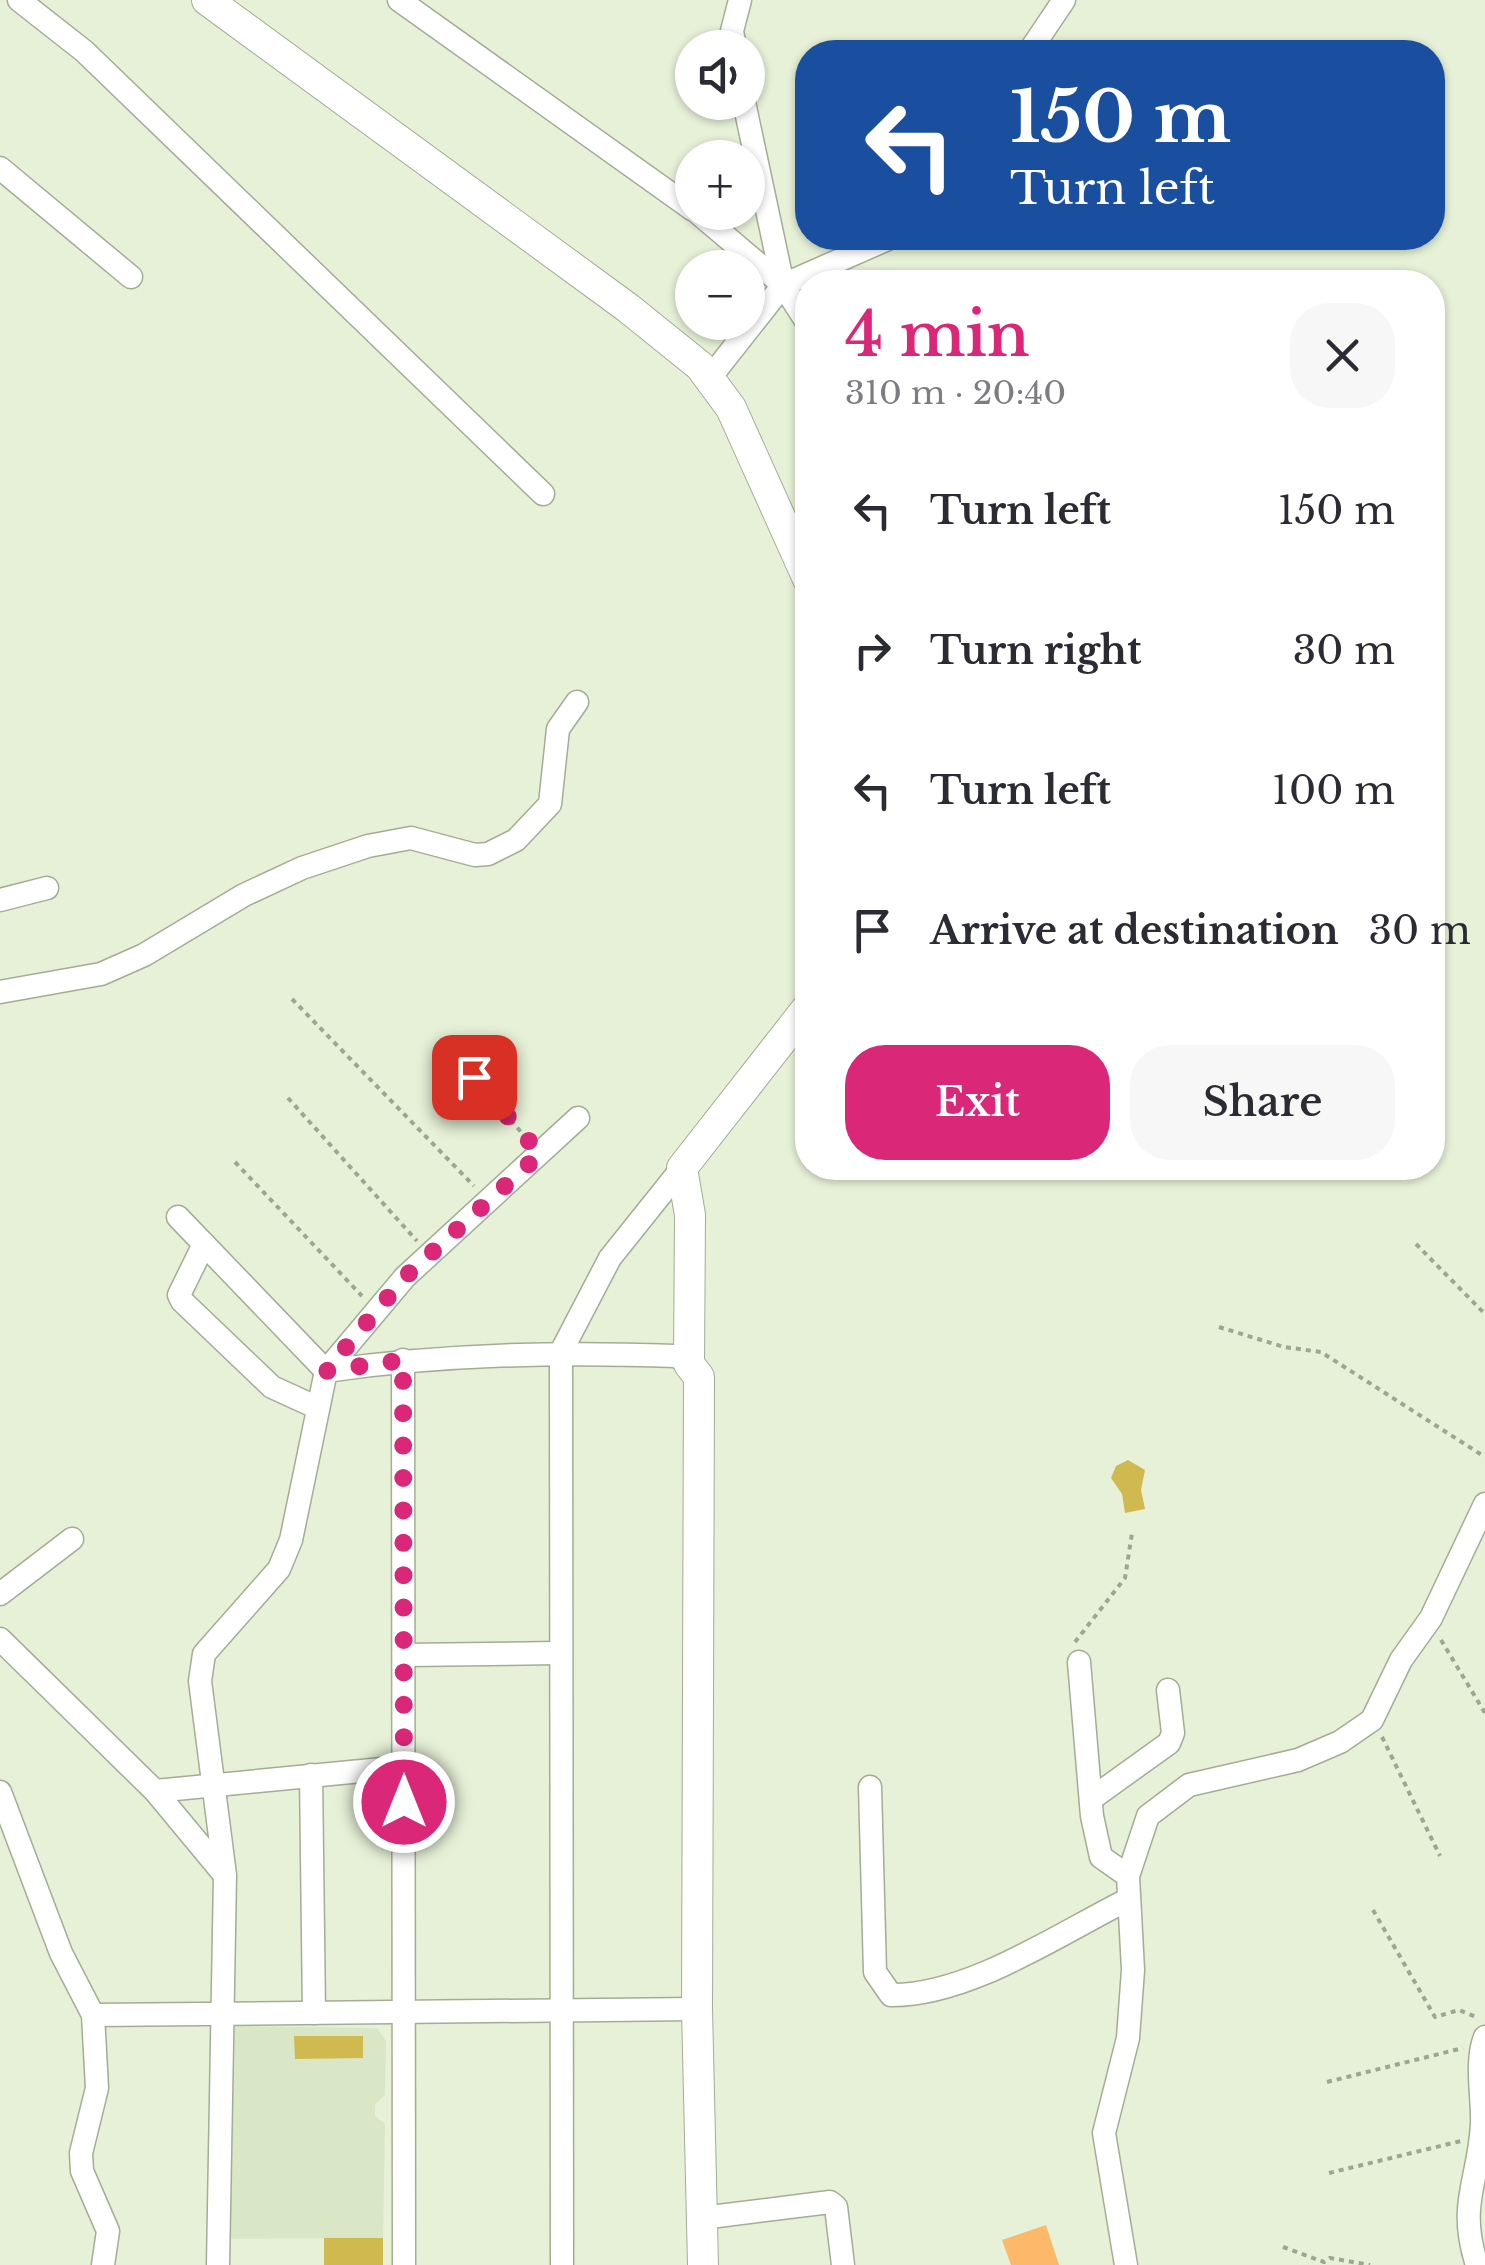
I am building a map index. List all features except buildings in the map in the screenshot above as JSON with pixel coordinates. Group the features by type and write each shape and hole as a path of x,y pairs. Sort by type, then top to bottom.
{"street":[{"path":"19,0 84,51 543,494"},
{"path":"207,0 688,354 731,408 795,550"},
{"path":"399,0 675,197"},
{"path":"732,30 740,0"},
{"path":"1037,40 1064,0"},
{"path":"748,120 783,285"},
{"path":"0,168 131,277"},
{"path":"718,230 783,285 795,304"},
{"path":"817,270 863,250"},
{"path":"710,379 783,285 795,280"},
{"path":"0,992 101,974 144,955 244,894 302,868 368,846 411,838 475,855 488,854 516,840 550,804 558,729 577,702"},
{"path":"0,900 46,888"},
{"path":"562,2265 558,1653 561,1352 610,1258 795,1024"},
{"path":"218,2265 219,2017 225,1875 200,1680 204,1654 279,1569 291,1540 326,1371 376,1310 430,1255 578,1118"},
{"path":"682,1168 690,1215 689,1364"},
{"path":"178,1217 326,1371"},
{"path":"204,1244 180,1295 182,1301 272,1387 318,1408"},
{"path":"326,1371 403,1360 561,1352 676,1356 699,1377 696,2009 703,2265"},
{"path":"403,1360 407,2010 404,2265"},
{"path":"1126,2265 1104,2133 1128,2038 1133,1970 1128,1876 1148,1816 1188,1785 1298,1760 1340,1742 1372,1720 1401,1660 1431,1618 1485,1504"},
{"path":"0,1594 72,1539"},
{"path":"0,1638 155,1791 225,1875"},
{"path":"1077,1650 1091,1800 1101,1858 1128,1876"},
{"path":"405,1655 558,1653"},
{"path":"1091,1800 1168,1743 1173,1733 1168,1690"},
{"path":"155,1791 212,1782 404,1767"},
{"path":"311,1775 314,2014"},
{"path":"870,1787 874,1972 891,1995 934,1990 978,1975 1127,1900"},
{"path":"0,1792 62,1953 93,2015 97,2088 81,2154 82,2170 108,2231 103,2265"},
{"path":"93,2015 219,2017 407,2010 696,2009"},
{"path":"1477,2265 1469,2240 1467,2198 1481,2136 1484,2034"},
{"path":"702,2218 830,2202 836,2207 844,2265"}],"path":[{"path":"292,999 488,1200"},
{"path":"452,1052 540,1154"},
{"path":"288,1098 430,1255"},
{"path":"234,1162 376,1310"},
{"path":"1416,1244 1485,1314"},
{"path":"1219,1327 1284,1347 1321,1352 1485,1456"},
{"path":"1077,1650 1125,1578 1132,1533"},
{"path":"1431,1618 1485,1713"},
{"path":"1372,1720 1440,1856"},
{"path":"1326,2082 1484,2034 1459,2010 1436,2017 1373,1910"},
{"path":"1329,2173 1481,2136"},
{"path":"1283,2247 1324,2262 1330,2258 1370,2265"}],"shaded area":[{"path":"230,2026 377,2028 386,2041 385,2095 375,2104 375,2116 385,2124 383,2238 224,2239"},
{"path":"1046,2225 1059,2265 1011,2265 1002,2240"}],"route":[{"path":"404,1802 403,1360 326,1371 394,1288 540,1154 474,1077"}]}
